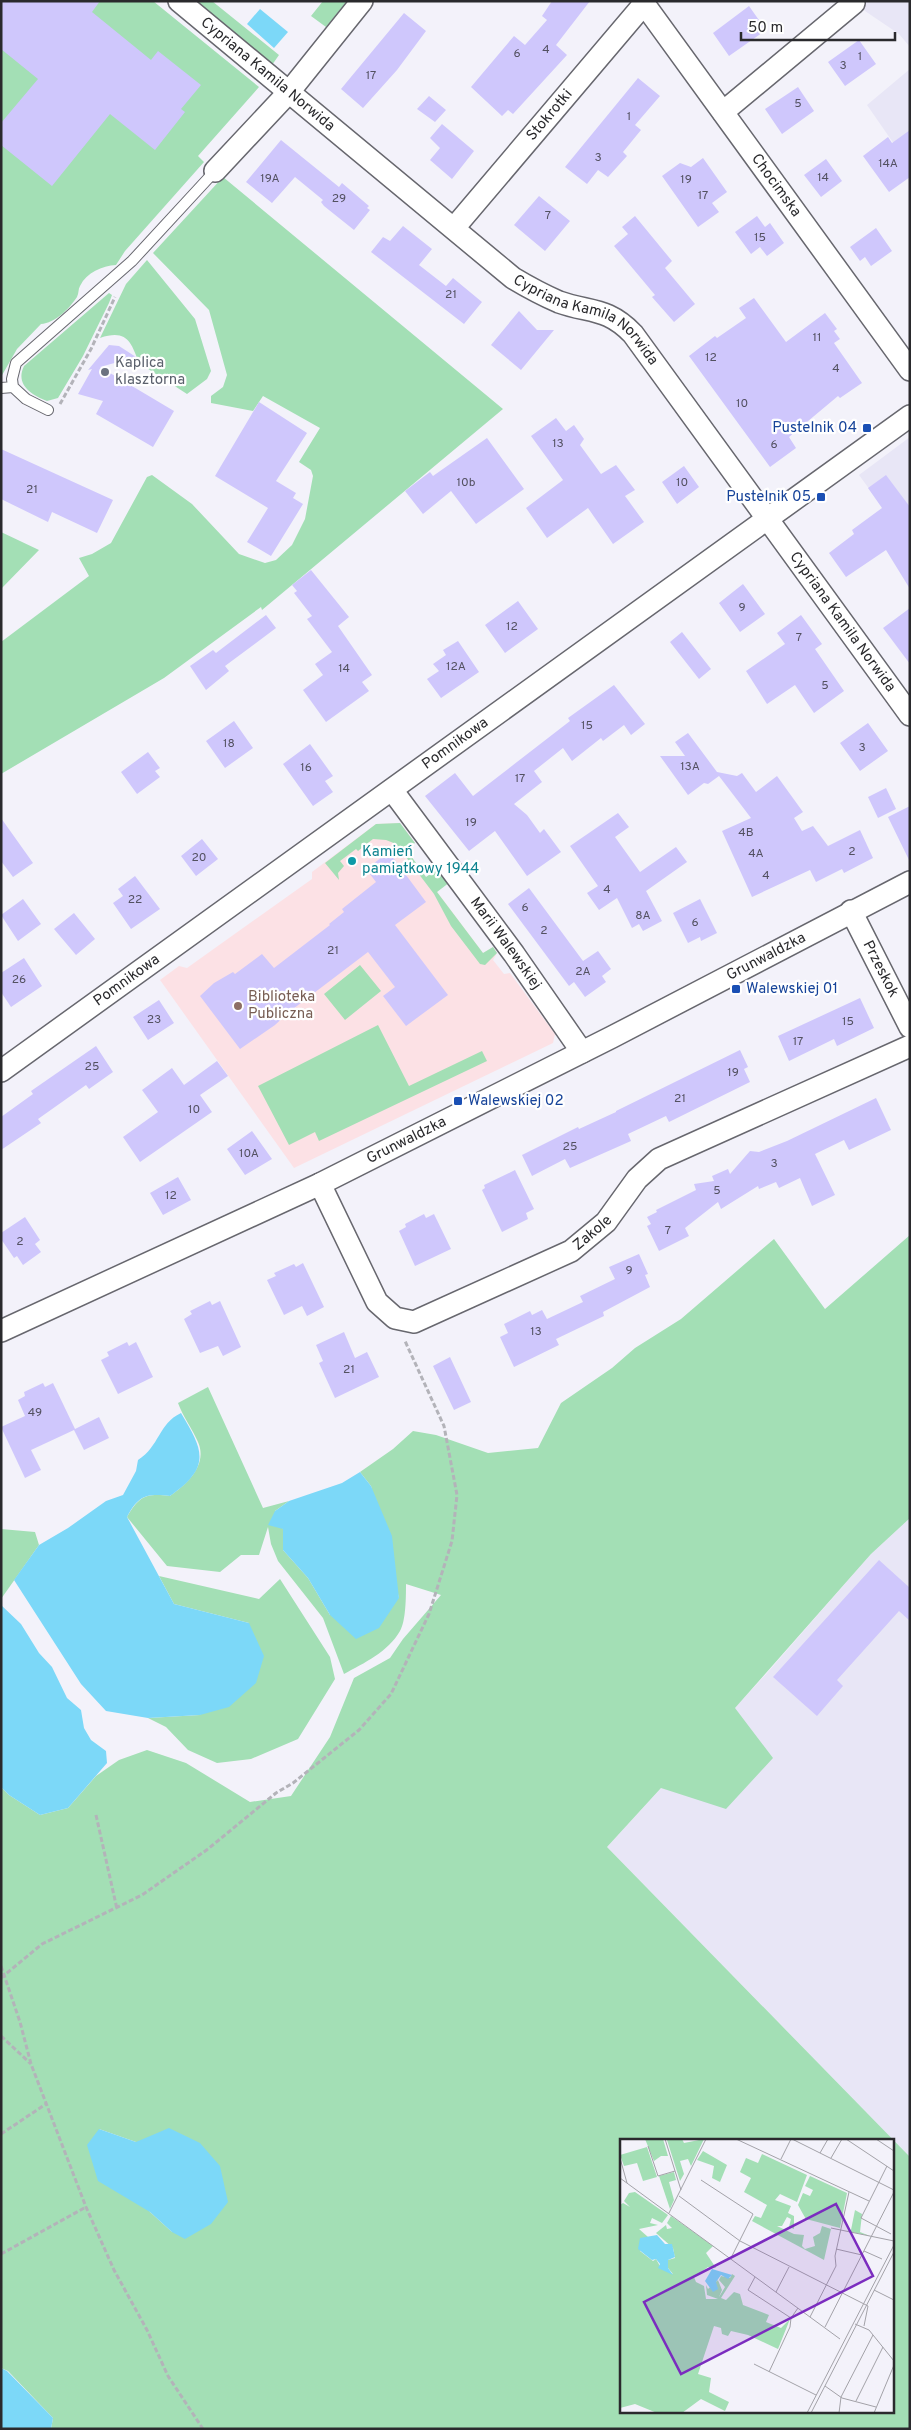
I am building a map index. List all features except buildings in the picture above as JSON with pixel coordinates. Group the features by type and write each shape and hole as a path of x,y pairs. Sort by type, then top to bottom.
{"street":[{"name":"Cypriana Kamila Norwida","path":"179,1 513,278 540,294 561,302 600,311 620,320 633,334 769,519 910,715"},
{"path":"215,171 289,92 362,1"},
{"name":"Chocimska","path":"643,2 910,370"},
{"name":"Stokrotki","path":"454,228 643,2"},
{"path":"723,112 854,2"},
{"name":"Pomnikowa","path":"1,1071 910,416"},
{"name":"Marii Walewskiej","path":"392,790 514,954 582,1052"},
{"name":"Grunwaldzka","path":"3,1328 320,1184 582,1052 850,911 910,882"},
{"name":"Przeskok","path":"850,911 910,1026"},
{"name":"Zakole","path":"395,1318 414,1322 571,1250 606,1222 637,1179 659,1160 910,1046"},
{"path":"320,1184 377,1302 395,1318"}],"lane":[{"path":"48,410 26,399 13,387 13,372 16,363 132,261 215,171"},
{"path":"1,388 13,387"}],"path":[{"path":"48,410 57,407 63,402 116,296"},
{"path":"3,1977 42,1944 117,1909 142,1895 208,1848 359,1730 391,1694 430,1614 452,1541 457,1495 444,1426 395,1318"},
{"path":"96,1815 117,1909"},
{"path":"1,1966 31,2064 86,2208 114,2270 147,2330 168,2376 204,2429"},
{"path":"1,2036 31,2064"},
{"path":"1,2134 46,2104"},
{"path":"1,2254 86,2208"}],"shaded area":[{"path":"858,1 910,1 910,47 899,34 865,11"},
{"path":"910,69 910,167 867,105"},
{"path":"910,437 910,534 905,538 859,475"},
{"path":"400,823 415,843 406,849 483,953 493,947 497,953 493,960 504,974 510,973 555,1034 553,1043 294,1168 160,980 179,966 187,968 312,879 312,872 376,824"},
{"path":"910,1518 910,2157 607,1847 767,1673 871,1554"}],"green space":[{"path":"1,1 153,1 259,87 198,156 204,162 125,251 116,265 100,268 91,273 79,287 77,297 70,306 61,315 41,324 17,349 1,377"},
{"path":"192,1 212,1 279,55 272,65"},
{"path":"323,1 347,1 326,27 311,16"},
{"path":"223,177 503,409 262,610 261,607 164,678 1,774 1,642 89,576 79,558 92,554 111,543 147,477 152,475 192,504 239,554 265,563 276,560 292,545 305,519 313,476 311,470 299,462 320,428 263,396 253,411 211,403 211,396 223,387 227,375 209,310 153,253"},
{"path":"147,260 195,319 211,371 207,379 187,394 139,363 127,339 116,335 100,338 126,284"},
{"path":"109,293 112,295 109,303 83,356 58,398 47,401 35,396 23,383 22,372 24,366"},
{"path":"1,532 39,550 1,589"},
{"path":"400,823 415,843 406,849 426,877 439,867 450,882 437,892 483,953 493,947 497,953 485,965 480,964 451,926 434,894 396,844 386,840 373,839 358,851 356,849 340,861 344,866 338,873 339,880 325,863 376,824"},
{"path":"360,965 381,991 345,1020 324,994"},
{"path":"378,1025 409,1086 482,1051 487,1061 319,1141 315,1132 289,1145 258,1086"},
{"path":"910,1235 910,1518 871,1554 735,1708 773,1758 726,1809 661,1788 607,1847 892,2139 620,2139 620,2412 894,2412 894,2141 910,2157 910,2429 51,2429 53,2418 8,2371 1,2368 1,1787 9,1795 40,1815 68,1808 96,1776 119,1760 147,1750 186,1763 250,1802 291,1796 330,1737 354,1678 390,1658 403,1639 441,1595 406,1584 405,1608 400,1631 382,1651 344,1674 323,1618 278,1561 271,1544 268,1527 259,1555 241,1555 220,1572 167,1566 127,1517 135,1504 144,1498 155,1495 170,1496 189,1480 198,1466 200,1450 198,1442 178,1403 208,1387 263,1508 289,1501 275,1511 283,1529 283,1550 308,1578 330,1615 399,1598 371,1486 360,1472 393,1449 413,1431 436,1435 488,1453 538,1448 561,1403 612,1368 635,1348 681,1319 774,1239 825,1309","holes":["99,2129 136,2142 172,2232 150,2212"]},
{"path":"1,1529 35,1532 39,1545 1,1599"},
{"path":"159,1576 259,1599 280,1579 330,1657 335,1679 298,1739 251,1759 217,1763 188,1750 166,1727 148,1718 200,1715 249,1623 174,1604"}],"water":[{"path":"260,9 288,32 274,48 247,24"},
{"path":"181,1413 195,1438 200,1458 198,1467 183,1486 170,1496 155,1495 139,1500 127,1517 174,1604 249,1623 264,1656 256,1683 229,1707 200,1715 148,1718 106,1711 81,1684 14,1580 39,1545 68,1528 106,1501 123,1495 136,1471 138,1460 151,1448 168,1423"},
{"path":"360,1472 371,1486 392,1536 399,1598 379,1628 356,1639 330,1615 308,1578 283,1550 283,1529 268,1525 275,1511 289,1501 342,1483"},
{"path":"1,1605 21,1624 39,1653 52,1667 67,1698 81,1710 84,1728 91,1740 106,1751 107,1763 68,1808 40,1815 9,1795 1,1787"},
{"path":"169,2128 200,2143 220,2166 228,2202 211,2224 185,2239 172,2232 150,2212 98,2181 87,2145 99,2129 136,2142"},
{"path":"1,2368 7,2371 53,2418 51,2429 1,2429"}],"place":[{"name":"Kaplica klasztorna","path":"105,372"},
{"name":"Pustelnik 04","path":"867,428"},
{"name":"Pustelnik 05","path":"821,497"},
{"name":"Kamień pamiątkowy 1944","path":"352,861"},
{"name":"Walewskiej 01","path":"736,989"},
{"name":"Biblioteka Publiczna","path":"238,1006"},
{"name":"Walewskiej 02","path":"458,1101"}]}
